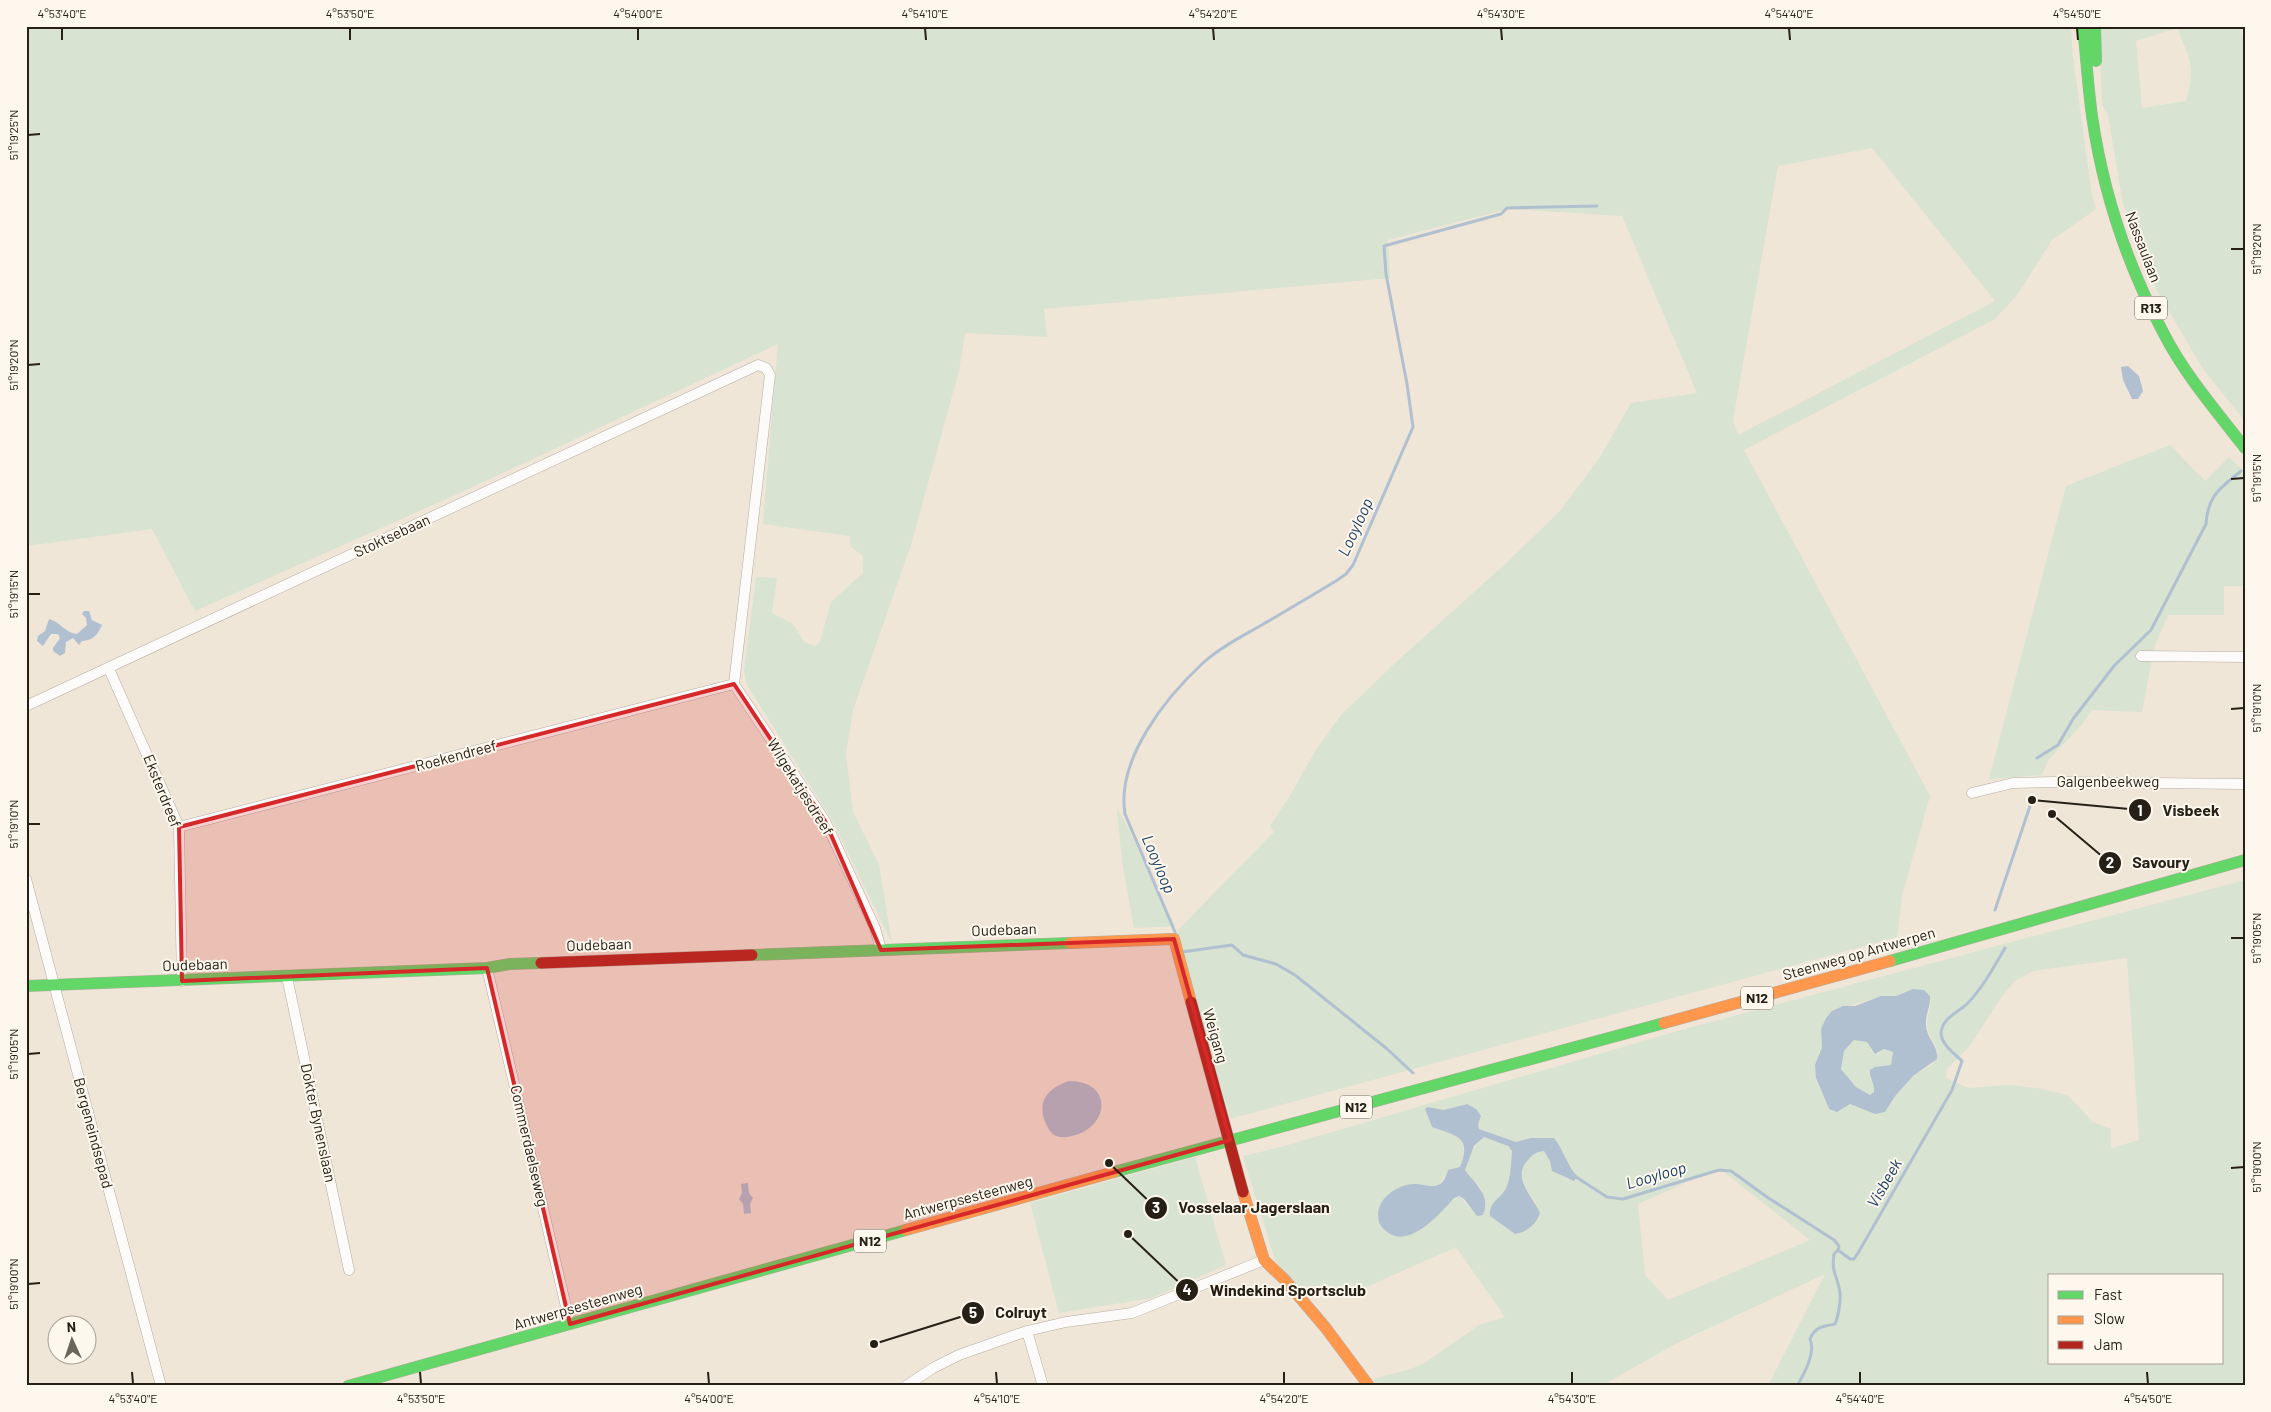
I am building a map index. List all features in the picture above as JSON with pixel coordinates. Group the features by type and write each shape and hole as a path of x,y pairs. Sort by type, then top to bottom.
{"main road":[{"name":"Nassaulaan","path":"2083,26 2092,117 2100,148 2107,191 2122,242 2164,335 2200,392 2245,448"},
{"name":"Nassaulaan","path":"2095,26 2100,148"},
{"name":"Steenweg op Antwerpen","path":"1423,1088 1806,985 2245,860"},
{"name":"Oudebaan","path":"26,986 487,968 510,964 1174,939"},
{"name":"Weigang","path":"1174,939 1250,1219 1264,1260"},
{"name":"Antwerpsesteenweg","path":"348,1386 1423,1088"},
{"path":"1264,1260 1284,1279 1325,1328 1369,1386"}],"street":[{"name":"Stoktsebaan","path":"26,706 109,669 758,365 766,368 770,375 734,684"},
{"path":"2141,656 2245,657"},
{"name":"Eksterdreef","path":"109,669 179,827 182,980"},
{"name":"Roekendreef","path":"179,827 734,684"},
{"name":"Wilgekatjesdreef","path":"734,684 825,821 875,928 881,950"},
{"name":"Galgenbeekweg","path":"1972,793 2013,783 2245,784"},
{"name":"Bergeneindsepad","path":"26,879 162,1386"},
{"name":"Commerdaelseweg","path":"487,968 570,1324"},
{"name":"Dokter Bynenslaan","path":"287,977 350,1270"},
{"path":"906,1386 933,1368 959,1355 1027,1331 1066,1322 1132,1313 1264,1260"},
{"path":"1027,1331 1043,1386"}],"highlighted area":[{"path":"734,684 825,821 881,950 1174,939 1230,1140 570,1324 487,968 182,981 179,827"}],"green space":[{"path":"26,26 2071,26 2073,58 2092,196 2096,209 2052,240 2018,294 1995,319 1744,450 1930,796 1902,896 1897,937 1230,1119 1177,931 1274,832 1270,826 1291,794 1315,751 1342,714 1560,511 1600,457 1631,403 1697,393 1622,216 1508,209 1388,240 1390,278 1044,309 1047,337 965,333 959,371 911,545 853,710 846,754 853,812 879,865 892,943 832,820 747,685 744,671 756,577 777,578 772,613 793,624 804,642 815,646 820,642 831,602 863,573 863,556 851,547 850,536 763,524 778,344 464,491 195,611 152,529 26,546","holes":["1872,148 1995,301 1738,435 1733,420 1778,166"]},
{"path":"2099,26 2217,26 2218,28 2240,26 2245,48 2245,421 2203,369 2160,296 2144,261 2123,204 2108,115 2102,105","holes":["2177,28 2188,56 2191,72 2186,101 2142,108 2136,41"]},
{"path":"2170,445 2205,481 2229,457 2245,472 2245,586 2224,586 2224,615 2168,615 2154,648 2142,712 2092,710 2080,727 2048,760 2042,775 1989,779 2066,486"},
{"path":"1117,809 1175,926 1134,928 1122,862"},
{"path":"2245,880 2245,1386 1768,1386 1825,1274 1677,1343 1601,1386 1378,1386 1373,1379 1411,1369 1426,1362 1479,1325 1505,1317 1456,1247 1362,1289 1304,1293 1275,1260 1243,1156 1281,1147 1681,1030","holes":["2127,958 2139,1140 2111,1148 2111,1129 2093,1122 2067,1095 2037,1088 2009,1085 1968,1088 1946,1078 1947,1069 1970,1046 2002,996 2015,981 2033,971","1904,992 1931,1000 1927,1027 1938,1052 1933,1064 1913,1076 1896,1095 1893,1102 1875,1114 1850,1104 1833,1111 1827,1106 1816,1078 1819,1052 1822,1047 1821,1029 1826,1018 1832,1011 1879,997 1896,996","1467,1104 1479,1129 1516,1142 1531,1138 1554,1138 1577,1176 1568,1179 1552,1171 1550,1161 1544,1151 1529,1158 1524,1165 1522,1177 1526,1188 1536,1203 1515,1234 1491,1216 1494,1204 1505,1191 1510,1173 1512,1151 1503,1143 1484,1137 1477,1144 1468,1160 1465,1170 1482,1190 1477,1216 1459,1196 1454,1198 1420,1230 1401,1187 1439,1185 1448,1170 1460,1167 1464,1149 1460,1139 1432,1127 1425,1109 1428,1107 1444,1110","1719,1168 1810,1240 1668,1300 1645,1275 1638,1204"]},
{"path":"1854,1040 1867,1042 1872,1051 1878,1054 1884,1049 1893,1052 1891,1065 1870,1078 1875,1086 1874,1092 1870,1095 1856,1087 1841,1069 1844,1051"},
{"path":"1195,1157 1226,1265 1152,1298 1059,1313 1030,1203"}],"water":[{"path":"2128,366 2139,376 2143,391 2138,399 2132,399 2123,380 2121,367"},
{"path":"84,611 89,611 92,620 102,625 96,635 89,640 82,641 79,645 73,638 66,642 65,653 60,656 53,651 60,638 58,634 51,634 43,646 37,641 38,636 45,631 49,619 69,632 77,634 87,625 86,618 82,614"},
{"path":"1913,989 1924,990 1930,996 1926,1025 1936,1050 1937,1059 1913,1076 1896,1095 1885,1112 1875,1114 1850,1104 1837,1112 1829,1109 1816,1078 1815,1065 1822,1047 1821,1029 1826,1018 1832,1011 1843,1006 1855,1006 1881,996 1896,996","holes":["1854,1040 1867,1042 1875,1054 1884,1049 1893,1052 1891,1065 1875,1067 1870,1070 1874,1089 1874,1092 1870,1095 1856,1087 1841,1069 1844,1051"]},
{"path":"1069,1081 1084,1083 1094,1089 1100,1097 1101,1107 1098,1117 1092,1126 1081,1133 1061,1137 1054,1135 1048,1128 1042,1112 1043,1105 1048,1093"},
{"path":"1467,1104 1476,1109 1481,1116 1478,1124 1479,1129 1516,1142 1531,1138 1554,1138 1577,1176 1574,1181 1552,1171 1550,1161 1544,1151 1531,1156 1523,1167 1522,1180 1540,1213 1531,1227 1515,1234 1490,1216 1492,1206 1507,1186 1512,1151 1508,1146 1484,1137 1474,1146 1465,1170 1484,1196 1485,1208 1483,1215 1477,1216 1464,1199 1459,1196 1454,1198 1433,1220 1415,1232 1406,1236 1397,1236 1384,1230 1379,1222 1379,1207 1394,1190 1415,1184 1435,1186 1442,1183 1448,1170 1460,1167 1464,1149 1460,1139 1432,1127 1425,1109 1428,1107 1444,1110"},
{"path":"748,1183 749,1193 753,1198 750,1204 751,1213 744,1214 743,1204 739,1199 742,1193 741,1184"}],"waterway":[{"name":"Looyloop","path":"1175,932 1125,814 1124,793 1128,773 1146,731 1188,677 1203,663 1230,643 1336,581 1346,574 1353,565 1413,427 1407,384 1386,274 1384,246 1501,214 1507,208 1597,206"},
{"name":"Visbeek","path":"2037,758 2058,745 2073,719 2114,666 2151,630 2206,524 2207,514 2213,499 2222,487 2241,471"},
{"name":"Visbeek","path":"1995,910 2032,800"},
{"name":"Looyloop","path":"1182,952 1232,945 1243,955 1276,964 1295,975 1386,1048 1413,1073"},
{"name":"Visbeek","path":"1797,1386 1806,1370 1810,1357 1810,1339 1812,1335 1820,1328 1835,1324 1837,1317 1840,1296 1833,1266 1834,1254 1838,1250 1850,1259 1854,1259 1952,1090 1962,1061 1944,1042 1941,1034 1942,1028 1947,1020 1968,1003 1979,990 2005,948"},
{"name":"Looyloop","path":"1573,1175 1607,1197 1623,1199 1719,1170 1731,1171 1767,1197 1834,1240 1839,1246 1838,1250"}],"traffic: fast":[{"path":"2083,26 2097,144 2110,201 2128,256 2151,309 2172,349 2202,393 2245,448"},
{"path":"2095,26 2096,61"},
{"path":"1890,961 2245,860"},
{"path":"752,955 1070,943"},
{"path":"26,986 487,968 510,964 541,963"},
{"path":"1114,1172 1664,1023"},
{"path":"348,1386 906,1230"}],"traffic: slow":[{"path":"1070,943 1174,939 1191,1002"},
{"path":"1664,1023 1890,961"},
{"path":"906,1230 1114,1172"},
{"path":"1243,1192 1264,1260 1284,1279 1325,1327 1369,1386"}],"traffic: jam":[{"path":"541,963 752,955"},
{"path":"1191,1002 1243,1192"}],"place":[{"name":"Visbeek","path":"2032,800"},
{"name":"Savoury","path":"2052,814"},
{"name":"Vosselaar Jagerslaan","path":"1109,1163"},
{"name":"Windekind Sportsclub","path":"1128,1234"},
{"name":"Colruyt","path":"874,1344"}]}
